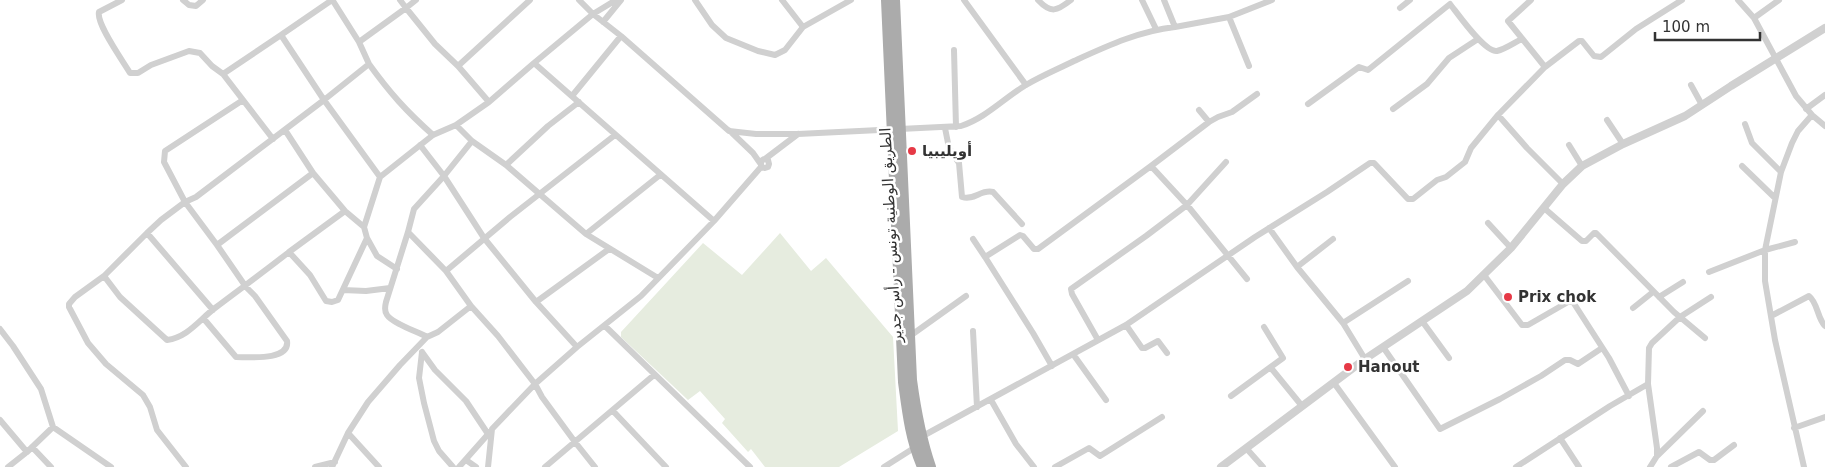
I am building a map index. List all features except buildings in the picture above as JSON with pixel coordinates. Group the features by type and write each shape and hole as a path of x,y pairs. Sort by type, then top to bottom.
{"main road":[{"name":"الطريق الوطنية تونس - رأس جدير","path":"886,0 912,380 921,437 932,467"},
{"name":"الطريق الوطنية تونس - رأس جدير","path":"895,0 896,128 903,382 914,448 922,467"}],"street":[{"path":"122,0 98,15 102,26 130,73 138,73 150,65 189,51 200,53 212,66 223,74 273,138"},
{"path":"183,0 189,5 196,6 203,0"},
{"path":"223,74 332,0 359,42 369,64 392,95 407,112 433,135"},
{"path":"400,0 435,44 458,66 489,102"},
{"path":"359,42 416,0"},
{"path":"458,66 530,0"},
{"path":"579,0 764,162"},
{"path":"364,227 380,177 433,135 456,125 489,102 593,14 616,0"},
{"path":"603,22 621,0"},
{"path":"696,0 712,25 726,38 771,55 779,54 785,50 803,27 851,0"},
{"path":"782,0 803,27"},
{"path":"964,0 1026,85"},
{"path":"1038,0 1048,9 1053,10 1058,9 1071,0"},
{"path":"1142,0 1156,29"},
{"path":"1164,0 1175,27"},
{"path":"729,131 756,134 798,134 896,128 956,127 972,122 1026,85 1125,39 1156,29 1230,17 1272,0"},
{"path":"1400,8 1410,0"},
{"path":"1531,0 1508,21 1545,67"},
{"path":"921,437 1126,325 1370,162 1374,163 1408,199 1413,199 1437,180 1446,177 1465,162 1471,148 1498,115 1545,67 1580,40 1594,56 1601,56 1636,29 1682,0"},
{"path":"1738,0 1754,18 1790,88 1806,109 1825,126"},
{"path":"1754,18 1780,0"},
{"path":"1308,104 1359,67 1368,70 1448,2 1478,39 1495,51 1522,39"},
{"path":"1230,17 1248,66"},
{"path":"1221,467 1365,359 1468,291 1511,248 1563,184 1582,166 1623,144 1685,116 1825,28"},
{"path":"281,35 324,100 380,177"},
{"path":"572,96 621,36"},
{"path":"1393,109 1427,84 1448,58 1478,39"},
{"path":"954,50 956,127"},
{"path":"534,63 714,221"},
{"path":"186,467 157,430 150,407 143,395 106,364 88,343 69,304 104,276 161,220 185,202 196,197 369,64"},
{"path":"1691,85 1702,105"},
{"path":"985,257 1020,235 1034,249 1038,249 1209,122 1232,112 1258,94"},
{"path":"1806,109 1825,95"},
{"path":"204,319 236,357 278,355 288,345 259,301 246,287 218,245 185,202 164,162 164,151 243,100"},
{"path":"506,165 548,126 579,102"},
{"path":"1199,110 1209,122"},
{"path":"1498,115 1527,148 1563,184"},
{"path":"1804,467 1771,316 1765,281 1765,250 1781,172 1798,131 1812,115"},
{"path":"1607,120 1623,144"},
{"path":"1745,124 1752,143 1781,172"},
{"path":"456,125 472,141 541,193 586,234 658,278"},
{"path":"945,128 949,148 959,163 962,197 969,198 985,191 993,192 1022,224"},
{"path":"285,130 314,173 345,211 364,227 376,256 397,269"},
{"path":"460,467 535,384 577,347 641,296 714,221 764,162 798,134"},
{"path":"446,271 484,238 615,135"},
{"path":"428,337 387,316 385,311 386,302 414,209 472,141"},
{"path":"420,145 444,176 484,238 536,302 577,347"},
{"path":"1569,145 1582,166"},
{"path":"1098,340 1071,289 1187,205 1226,162"},
{"path":"1151,166 1187,205 1247,279"},
{"path":"1742,166 1775,198"},
{"path":"218,245 314,173"},
{"path":"586,234 660,175"},
{"path":"1544,208 1582,241 1586,241 1596,233 1653,292 1680,318 1705,338"},
{"path":"104,276 120,298 167,340 182,336 213,310 345,211"},
{"path":"1488,223 1511,248"},
{"path":"1269,228 1343,323 1365,359"},
{"path":"408,232 446,271 471,306 498,336 535,384 542,398 574,442 595,467"},
{"path":"147,233 213,310"},
{"path":"289,252 310,275 326,301 332,302 338,300 368,238"},
{"path":"974,239 1052,366"},
{"path":"1297,266 1333,239"},
{"path":"1709,272 1765,250 1795,242"},
{"path":"536,302 609,249"},
{"path":"1484,275 1522,325 1528,325 1568,302 1573,302 1629,396"},
{"path":"1343,323 1408,281"},
{"path":"1659,297 1683,282"},
{"path":"343,290 366,291 390,288"},
{"path":"1633,308 1653,292"},
{"path":"910,336 966,296"},
{"path":"1771,316 1804,297 1810,296 1825,326"},
{"path":"1657,456 1648,384 1649,348 1652,343 1680,318 1711,297"},
{"path":"315,467 333,465 348,433 368,402 388,378 421,349 428,337 438,332 471,306"},
{"path":"1422,321 1449,358"},
{"path":"1126,325 1143,349 1158,341 1167,353"},
{"path":"605,326 750,467"},
{"path":"1231,396 1281,360 1283,355 1264,327"},
{"path":"0,329 14,346 41,389 53,427 111,467"},
{"path":"973,331 977,407"},
{"path":"1383,347 1440,429 1500,399 1565,360 1578,364 1602,348"},
{"path":"421,349 436,370 466,401 490,432 488,467"},
{"path":"421,349 419,378 431,432 439,452 453,467"},
{"path":"1073,354 1106,400"},
{"path":"1271,368 1302,406"},
{"path":"545,467 654,375"},
{"path":"1334,383 1395,467"},
{"path":"1516,467 1527,464 1560,438 1648,384"},
{"path":"991,400 1016,444 1034,467"},
{"path":"613,411 666,467"},
{"path":"1650,467 1657,456 1703,411"},
{"path":"1055,467 1086,449 1090,449 1097,456 1100,456 1162,417"},
{"path":"1794,428 1825,417"},
{"path":"0,420 50,467"},
{"path":"8,467 53,427"},
{"path":"348,433 379,467"},
{"path":"1560,438 1579,467"},
{"path":"1671,467 1699,452 1709,460 1714,460 1734,445"},
{"path":"884,467 914,448"},
{"path":"1246,448 1263,467"},
{"path":"466,460 476,467"}],"shaded area":[{"path":"780,233 811,271 826,258 893,337 898,431 839,467 765,467 751,449 748,452 722,423 725,419 700,391 688,400 621,337 621,332 703,243 742,275"}],"place":[{"name":"أويليبيا","path":"912,151"},
{"name":"Prix chok","path":"1508,297"},
{"name":"Hanout","path":"1348,367"}]}
